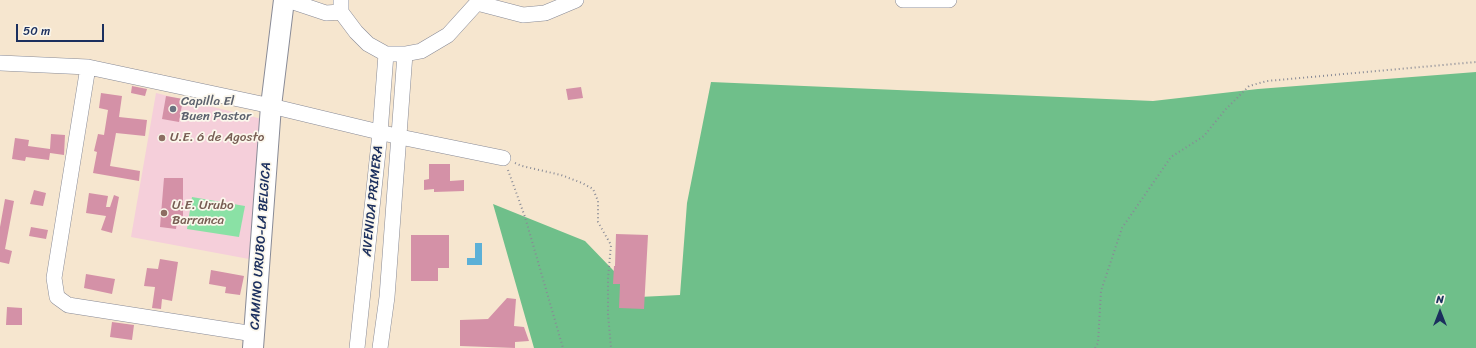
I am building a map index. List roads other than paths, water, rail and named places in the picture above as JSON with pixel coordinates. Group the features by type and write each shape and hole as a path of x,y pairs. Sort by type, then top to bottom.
{"main road":[{"name":"CAMINO URUBO-LA BELGICA","path":"253,341 271,106 285,0"}],"street":[{"path":"285,0 326,13 341,6 356,32 368,44 386,54 405,54 421,51 448,35 478,1 523,15 546,13 576,0"},
{"path":"903,0 949,0"},
{"name":"AVENIDA PRIMERA","path":"357,348 380,133 386,54"},
{"name":"AVENIDA PRIMERA","path":"380,348 387,297 405,54"},
{"path":"0,63 88,67 271,106 380,133 503,158"},
{"path":"88,67 54,278 57,297 68,305 253,341"}],"water":[{"path":"475,243 482,243 482,265 467,265 467,258 475,258"}],"place":[{"name":"Capilla El Buen Pastor","path":"173,109"},
{"name":"U.E. 6 de Agosto","path":"162,138"},
{"name":"U.E. Urubo Barranca","path":"164,213"}]}
